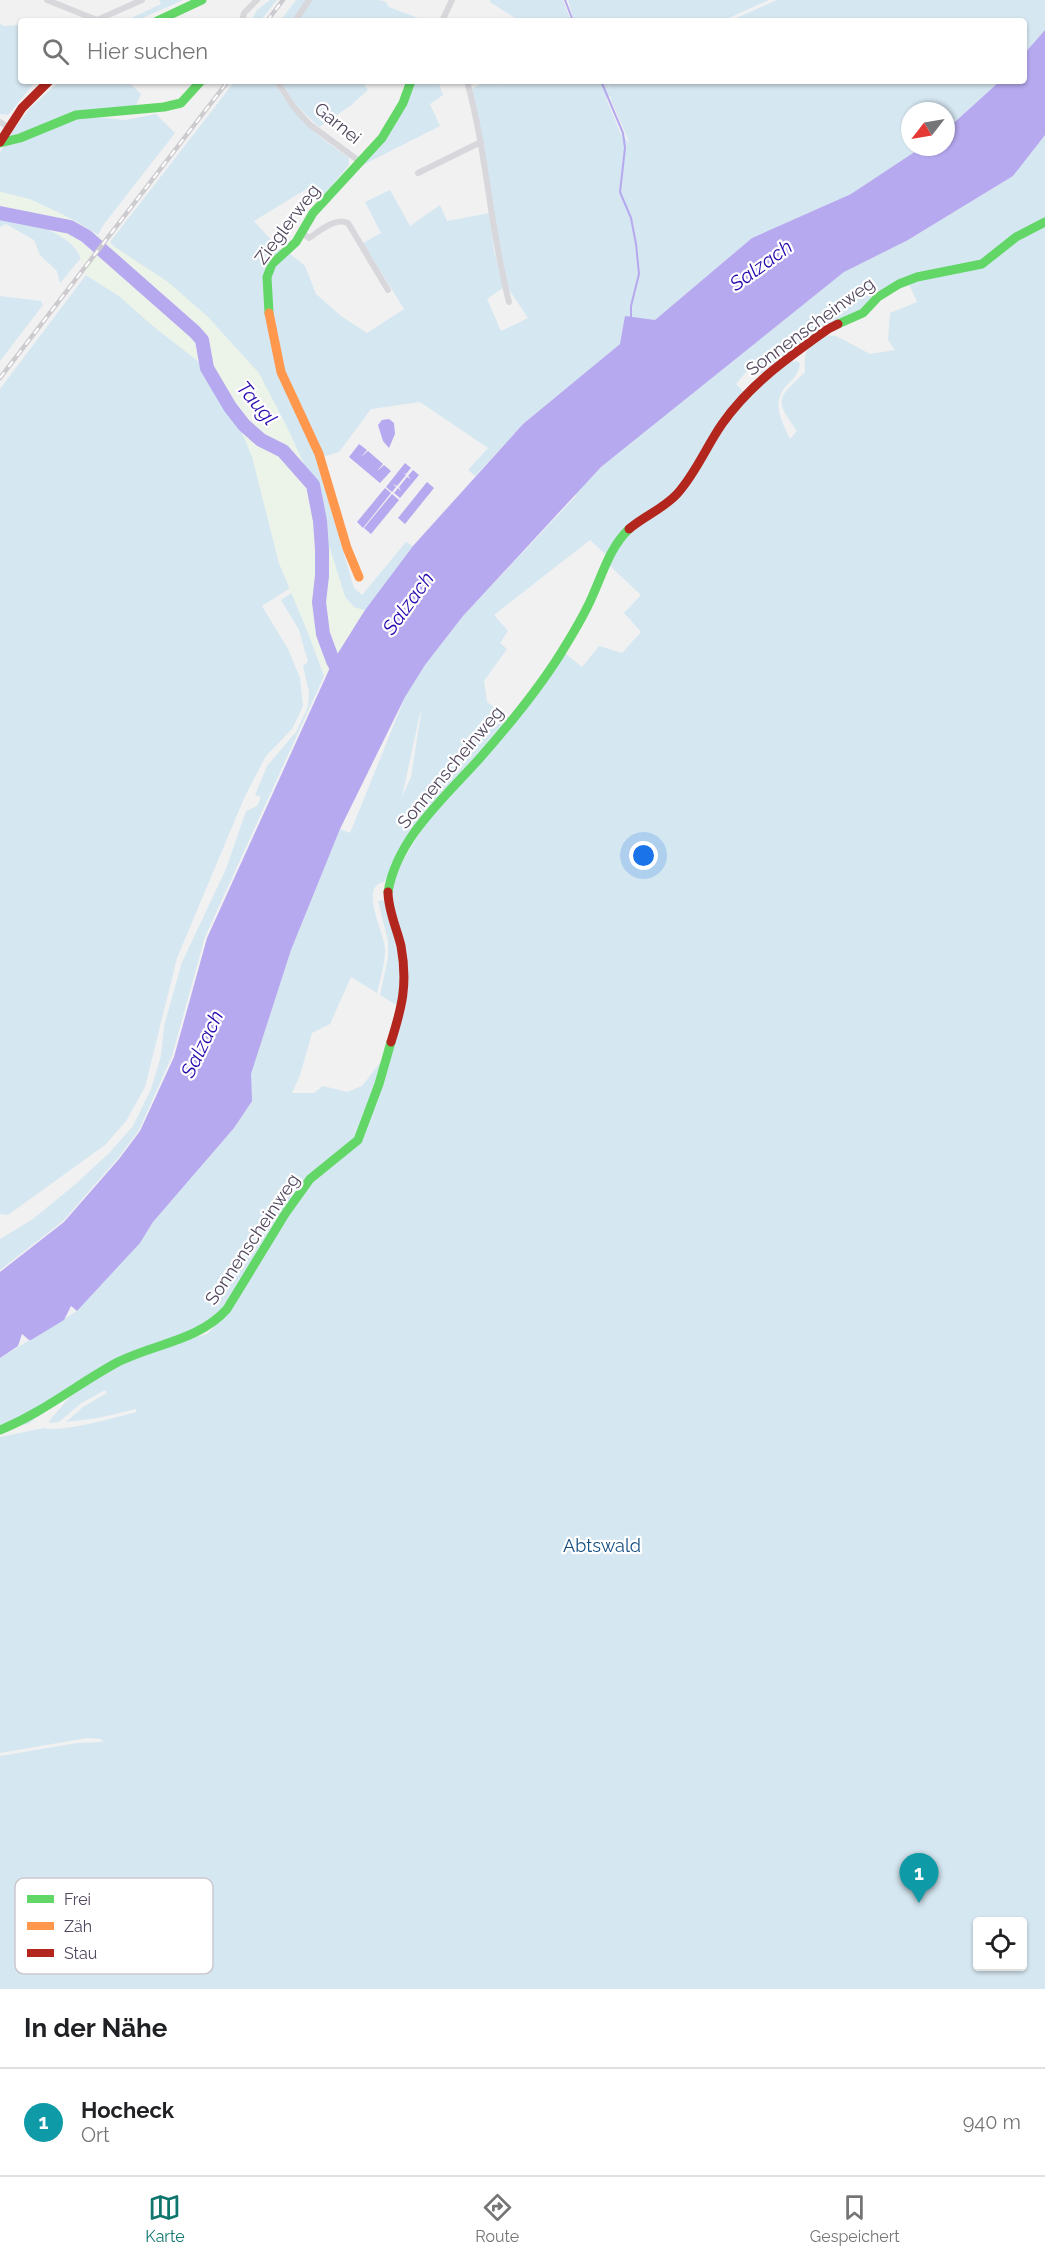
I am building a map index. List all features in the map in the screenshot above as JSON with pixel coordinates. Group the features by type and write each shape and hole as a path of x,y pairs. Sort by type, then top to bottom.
{"street":[{"path":"47,0 92,18"},
{"path":"102,18 142,0"},
{"path":"163,18 202,0"},
{"path":"243,18 244,13 257,0"},
{"path":"297,18 309,0"},
{"path":"443,18 452,0"},
{"path":"46,84 4,124 0,142 24,138 64,118 76,115 164,107 181,103 198,84"},
{"name":"Garnei","path":"279,84 293,106 309,124 359,161"},
{"name":"Zieglerweg","path":"359,577 347,548 319,454 281,372 270,320 266,290 267,277 271,267 296,243 313,213 388,128 403,103 410,84"},
{"path":"468,84 481,142 496,248 509,302"},
{"path":"418,173 481,142"},
{"path":"301,232 309,238 335,222 348,223 388,290"},
{"name":"Sonnenscheinweg","path":"0,1430 52,1406 110,1367 156,1346 197,1333 213,1324 227,1309 285,1214 310,1179 358,1140 379,1084 403,1002 402,956 388,895 391,876 406,846 428,813 480,758 530,697 560,655 591,600 621,537 633,526 663,508 678,493 694,473 721,425 750,389 766,374 828,329 862,313 878,297 899,284 917,277 982,264 1016,237 1045,222"}],"green space":[{"path":"159,0 183,0 143,18 131,18 161,4"},
{"path":"270,0 277,0 262,18 253,18 257,10"},
{"path":"296,0 307,0 294,18 282,18"},
{"path":"312,0 379,0 386,2 389,7 418,18 300,18"},
{"path":"490,0 563,0 570,18 515,18"},
{"path":"568,0 769,0 729,18 573,18"},
{"path":"777,0 1045,0 1045,30 1027,51 1027,18 736,18"},
{"path":"0,24 18,25 18,84 34,84 8,115 0,114"},
{"path":"57,84 130,84 141,94 135,108 93,111 17,136 9,136 30,108"},
{"path":"233,84 275,84 306,124 349,158 349,165 317,203 308,188 254,221 281,251 289,253 305,266 316,294 341,316 367,333 404,309 363,243 381,233 365,202 390,190 410,226 440,205 447,221 490,213 494,250 503,288 487,299 501,331 528,318 508,288 494,220 486,160 472,89 482,84 607,84 611,92 608,84 997,84 955,122 955,102 901,102 901,156 908,156 851,194 752,238 655,320 620,344 523,424 475,476 468,470 488,448 420,402 371,409 339,452 316,459 354,588 362,595 406,542 413,546 365,610 355,608 345,597 303,462 110,242","holes":["611,96 630,144 620,132 606,98"]},
{"path":"283,84 364,84 368,90 350,106 319,127 295,104"},
{"path":"413,84 439,84 443,95 430,104 440,126 359,167"},
{"path":"156,114 175,133 104,224 98,235 51,209 0,192 0,153 4,146 21,142 71,119 94,117 126,120"},
{"name":"Abtswald","path":"1045,135 1045,220 1008,239 986,259 975,265 932,272 890,285 875,295 854,316 829,326 757,376 750,367 736,384 745,393 714,432 686,481 656,510 632,523 620,534 607,556 590,540 494,615 508,631 500,643 507,649 484,681 487,702 509,718 465,772 431,805 404,845 384,882 377,885 373,892 373,901 385,950 377,993 351,977 330,1024 312,1033 300,1075 292,1093 314,1093 323,1086 347,1092 362,1086 383,1059 398,1006 380,995 388,958 388,941 378,901 383,900 392,918 400,953 402,986 407,987 405,956 391,905 391,890 398,869 425,824 472,772 565,653 582,667 599,646 622,653 641,632 624,613 641,595 609,565 618,545 629,532 669,506 688,485 717,435 765,378 788,362 797,361 800,364 798,371 779,398 779,411 790,439 797,431 784,412 782,399 789,388 805,372 807,350 823,335 836,336 870,354 895,350 888,340 890,313 917,302 908,282 934,275 979,269 987,265 1008,245 1045,225 1045,1989 0,1989 0,1756 77,1743 103,1742 101,1739 87,1738 0,1753 0,1437 44,1428 76,1426 136,1412 136,1409 98,1418 66,1422 83,1407 107,1393 105,1390 80,1404 59,1422 50,1423 49,1421 70,1397 106,1372 158,1348 207,1334 220,1321 216,1318 201,1328 164,1340 102,1366 60,1395 42,1414 28,1424 0,1429 0,1358 77,1311 140,1243 153,1222 234,1128 251,1101 251,1074 291,950 340,829 350,833 405,697 425,665 463,616 601,467 844,272 908,240 1013,176","holes":["420,713 421,713 411,777 402,797"]},
{"path":"0,218 22,221 58,234 68,241 81,258 60,283 57,271 40,255 34,240 6,224 0,227"},
{"path":"86,275 119,296 207,368 241,430 252,456 279,563 290,588 262,606 288,649 300,678 303,706 292,729 266,756 245,796 177,958 145,1087 126,1121 105,1145 8,1215 0,1214 0,389"},
{"path":"0,296 41,301 43,305 0,361"},
{"path":"293,592 324,676 205,937 172,1056 139,1130 118,1158 63,1221 0,1270 0,1239 33,1219 110,1152 133,1126 151,1089 161,1056 164,1026 182,962 226,869 246,811 257,806 261,797 255,795 267,766 296,732 308,707 309,692 303,666 308,662 299,630 281,600"}],"sand":[{"path":"0,192 30,199 77,222 168,282 207,316 259,373 303,462 345,597 355,608 365,610 333,661 326,677 279,563 252,456 241,430 207,368 119,296 86,275 77,248 66,239 48,229 0,218"}],"water":[{"name":"Salzach","path":"1045,30 1045,135 1013,176 908,240 844,272 601,467 463,616 425,665 405,697 340,829 291,950 251,1074 252,1101 234,1128 153,1222 140,1243 77,1311 71,1306 64,1320 31,1340 22,1334 18,1346 0,1358 0,1272 64,1222 119,1159 140,1131 174,1057 207,938 333,661 365,610 413,546 523,424 620,344 625,316 655,320 752,238 851,194 908,156 955,156 955,122 997,84 1027,84 1027,51"},
{"path":"389,419 394,423 395,434 389,448 383,441 378,425 382,420"},
{"path":"359,444 367,450 361,457 368,451 383,464 377,471 384,465 391,471 380,483 349,457"},
{"path":"405,463 411,468 406,474 403,473 406,475 397,486 393,484 396,487 392,492 386,487"},
{"path":"413,470 419,475 400,498 394,493 398,488 401,491 399,487 407,477 411,479 408,476"},
{"path":"427,482 434,488 405,524 398,518"},
{"path":"385,488 391,493 363,528 357,522"},
{"path":"392,494 399,500 371,534 364,528"}],"waterway":[{"path":"565,0 572,18"},
{"path":"602,84 623,133 625,148 620,192 631,218 639,274 631,306 631,318"},
{"name":"Taugl","path":"0,213 70,227 86,236 195,332 202,340 207,368 230,407 244,425 261,440 283,451 313,485 320,521 322,549 319,602 323,634 342,677"}],"railway":[{"path":"269,18 283,0"},
{"path":"0,378 226,84"}],"traffic: fast":[{"path":"163,18 202,0"},
{"path":"0,143 20,138 76,115 164,107 181,103 198,84"},
{"path":"269,313 267,277 272,264 296,242 313,213 382,138 403,103 410,84"},
{"path":"838,324 863,313 878,297 899,284 917,277 982,264 1016,237 1045,222"},
{"path":"388,892 401,854 424,819 480,758 533,694 552,667 585,611 612,552 629,529"},
{"path":"0,1430 30,1415 116,1363 189,1335 216,1320 227,1309 285,1214 310,1179 358,1140 379,1084 391,1042"}],"traffic: slow":[{"path":"269,313 281,372 319,454 347,548 359,577"}],"traffic: jam":[{"path":"0,142 22,108 46,84"},
{"path":"629,529 677,494 722,424 745,396 799,350 838,324"},
{"path":"388,892 391,913 401,946 404,972 401,1006 391,1042"}],"place":[{"name":"Hocheck","path":"919,1903"}]}
